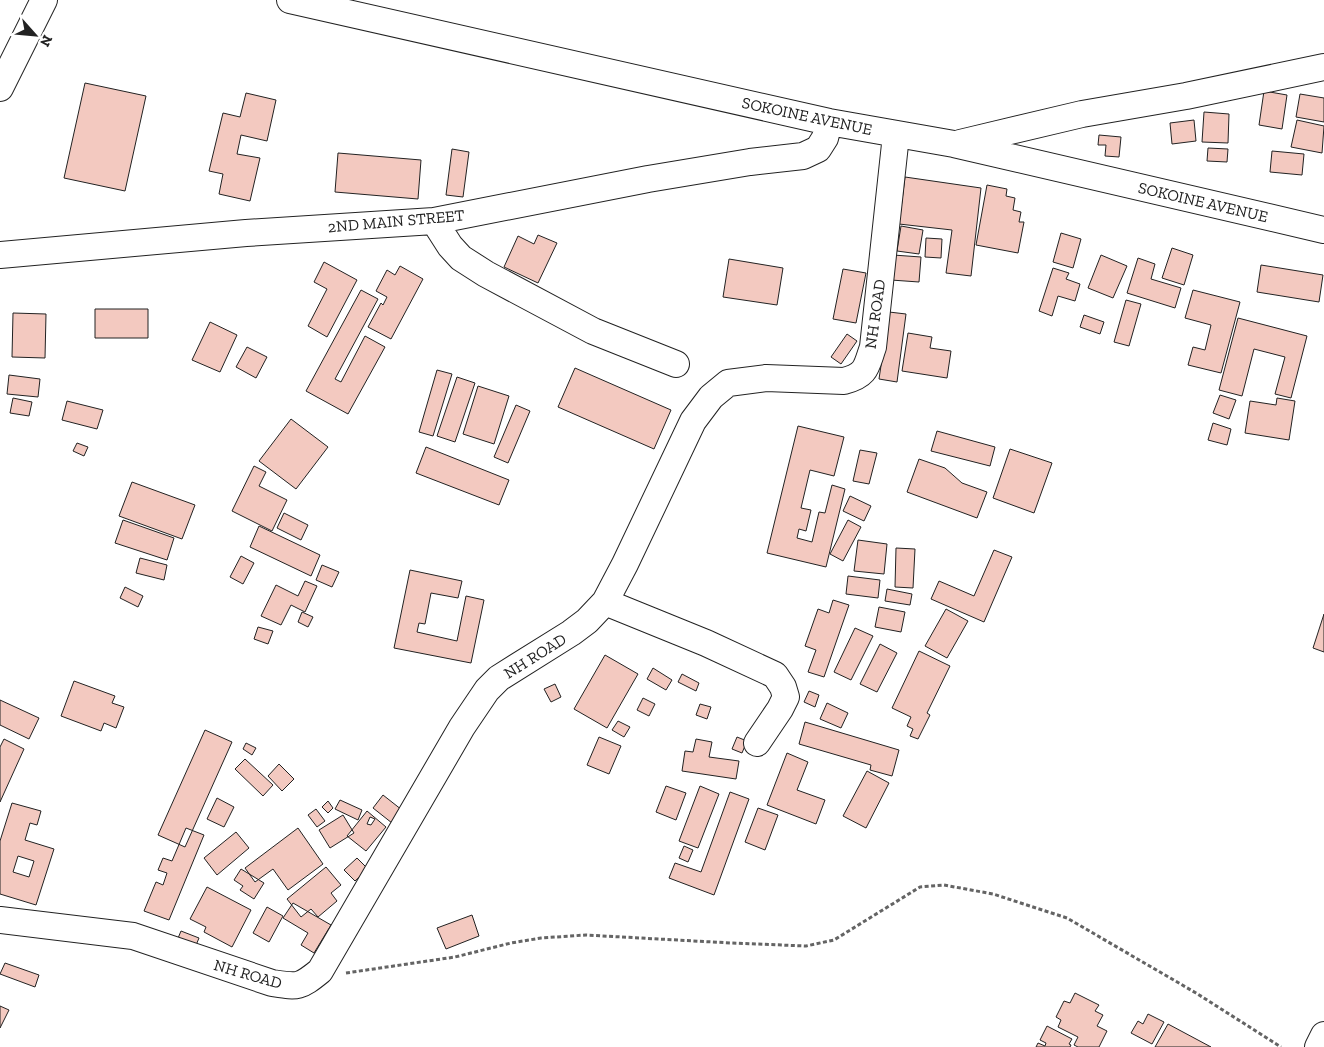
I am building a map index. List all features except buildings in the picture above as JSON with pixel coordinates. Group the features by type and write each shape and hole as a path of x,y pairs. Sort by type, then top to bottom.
{"street":[{"path":"0,88 44,0"},
{"name":"SOKOINE AVENUE","path":"290,0 829,122 954,144 1324,230"},
{"path":"954,144 1082,114 1186,96 1324,66"},
{"name":"2ND MAIN STREET","path":"0,254 246,233 434,221 648,179 750,162 803,156 818,149 825,138 829,122"},
{"name":"NH ROAD","path":"0,920 133,936 272,983 296,987 320,971 462,727 487,690 512,669 571,633 587,621 606,602 693,421 711,397 728,383 766,378 844,381 856,378 866,369 873,347 896,135"},
{"path":"434,221 450,246 461,258 486,274 593,331 676,364"},
{"path":"606,602 706,643 775,676 783,687 786,697 757,743"},
{"path":"1318,1047 1324,1035"}],"path":[{"path":"320,971 347,973 406,966 455,957 511,942 586,935 732,944 806,946 834,940 920,887 944,885 992,894 1067,918 1188,989 1281,1047"}]}
